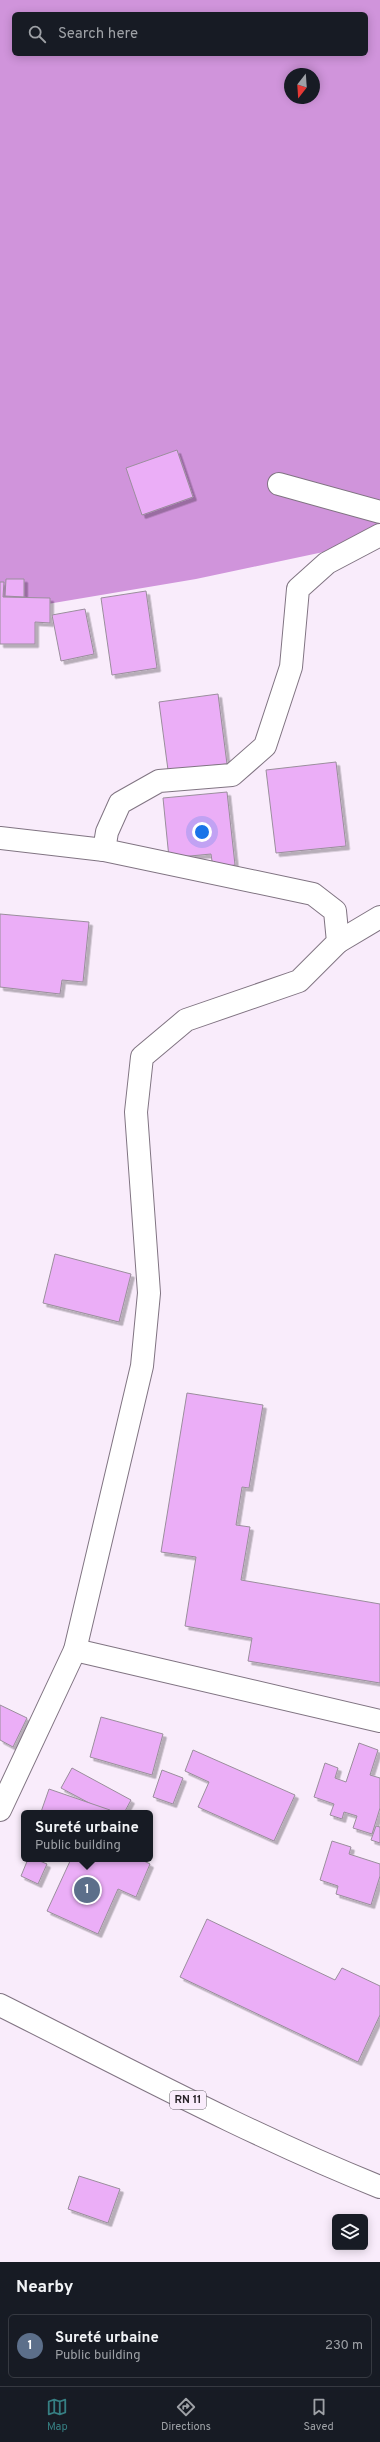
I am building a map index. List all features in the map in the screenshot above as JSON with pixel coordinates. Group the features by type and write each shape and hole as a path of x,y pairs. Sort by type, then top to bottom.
{"street":[{"path":"279,484 380,512"},
{"path":"104,850 108,832 120,803 159,781 232,775 265,746 291,667 298,589 327,563 380,535"},
{"path":"0,838 104,850 313,894 335,911 338,942"},
{"path":"0,1810 75,1650 142,1366 149,1293 136,1112 142,1058 186,1020 299,981 338,942 380,917"},
{"path":"75,1650 380,1721"},
{"name":"RN 11","path":"0,2005 254,2132 315,2161 380,2187"}],"shaded area":[{"path":"0,0 380,0 380,540 196,579 0,612"}],"building":[{"path":"177,450 193,497 142,515 126,468"},
{"path":"6,579 24,579 24,597 5,596"},
{"path":"0,582 4,582 3,597 50,598 50,623 35,622 35,644 0,644"},
{"path":"146,591 157,668 112,675 101,598"},
{"path":"85,609 94,654 61,661 52,615"},
{"path":"218,694 227,764 168,770 159,702"},
{"path":"336,762 346,846 276,853 266,770"},
{"path":"227,792 235,865 213,868 211,854 169,858 163,798"},
{"path":"0,914 89,922 83,982 62,980 60,994 0,987"},
{"path":"55,1254 131,1274 119,1322 43,1303"},
{"path":"187,1393 263,1405 249,1488 242,1487 236,1525 250,1527 241,1580 380,1604 380,1683 248,1661 252,1638 185,1626 196,1557 161,1552"},
{"path":"0,1705 27,1718 13,1747 0,1740"},
{"path":"101,1717 163,1734 152,1775 90,1757"},
{"path":"359,1743 378,1750 370,1775 380,1778 380,1808 372,1834 353,1828 357,1816 344,1812 342,1819 330,1815 334,1804 314,1797 325,1763 338,1768 335,1778 346,1782"},
{"path":"193,1750 295,1795 274,1841 198,1807 209,1782 185,1771"},
{"path":"72,1768 131,1800 126,1810 102,1810 61,1788"},
{"path":"162,1770 183,1778 173,1804 153,1797"},
{"path":"49,1789 110,1810 42,1810"},
{"path":"376,1826 380,1827 380,1843 371,1840"},
{"path":"332,1841 351,1847 349,1854 380,1864 380,1876 371,1905 336,1894 338,1886 320,1880"},
{"path":"27,1862 42,1862 47,1864 38,1884 21,1876"},
{"path":"70,1862 146,1862 150,1864 136,1897 118,1889 98,1934 47,1911"},
{"path":"207,1919 335,1980 342,1968 380,1986 380,2015 358,2062 180,1977"},
{"path":"79,2176 120,2189 108,2223 68,2209"}],"place":[{"name":"Sureté urbaine","path":"87,1890"}]}
